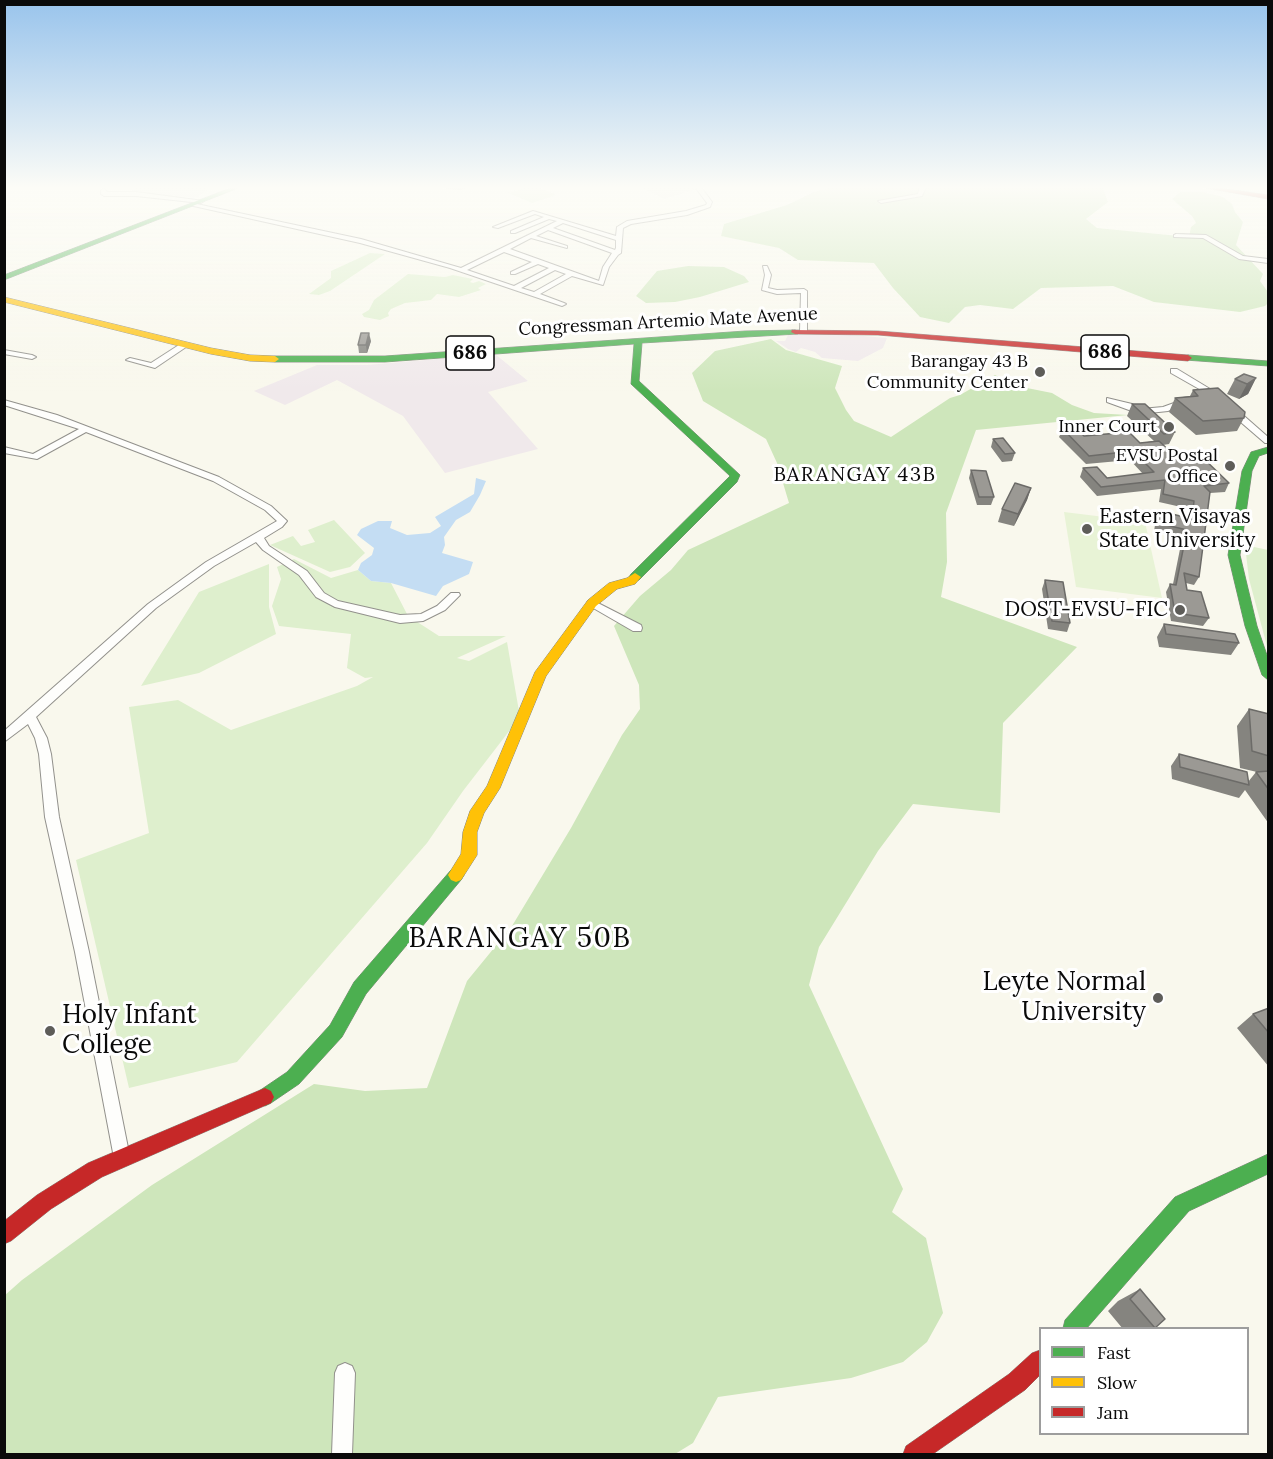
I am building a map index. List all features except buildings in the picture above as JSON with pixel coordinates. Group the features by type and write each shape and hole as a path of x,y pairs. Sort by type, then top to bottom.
{"main road":[{"path":"4,278 63,255"},
{"name":"Congressman Artemio Mate Avenue","path":"4,299 185,345 250,358 338,361 804,331 878,333 1269,364"},
{"path":"4,1234 44,1202 95,1170 266,1096 293,1078 336,1031 360,988 461,869 469,855 470,832 477,811 493,788 540,675 592,603 613,586 632,581 733,480 735,475 634,382 638,341"},
{"path":"1269,450 1255,454 1247,471 1234,555 1251,626 1269,675"},
{"path":"1075,1327 1182,1204 1269,1164"},
{"path":"915,1455 1017,1382 1039,1362"}],"street":[{"path":"409,255 462,270 562,304"},
{"path":"462,270 491,255"},
{"path":"518,255 601,284 606,267 616,255"},
{"path":"1236,255 1241,258 1269,261"},
{"path":"513,273 536,262"},
{"path":"765,267 768,275 764,289 777,292 804,291 804,331"},
{"path":"514,288 553,268"},
{"path":"534,294 571,274"},
{"path":"130,360 149,366 185,345"},
{"path":"4,352 32,357"},
{"path":"1110,400 1140,412 1159,410 1203,392 1213,394 1174,371"},
{"path":"4,402 86,429 216,479 268,508 282,521 279,525 210,564 152,606 4,738"},
{"path":"1225,404 1269,441"},
{"path":"4,450 34,457 86,429"},
{"path":"258,537 266,548 303,573 320,595 335,604 400,620 423,617 441,608 455,595"},
{"path":"592,603 637,628"},
{"path":"30,717 41,738 45,754 52,817 82,952 122,1158"},
{"path":"342,1455 345,1373"}],"shaded area":[{"path":"788,335 851,335 887,338 883,348 858,361 822,358 815,352 801,348 796,352 776,341 785,341"},
{"path":"495,354 528,381 488,392 538,449 445,473 403,416 337,380 285,405 254,391 317,365 367,365"}],"green space":[{"path":"365,255 383,255 330,291 319,295 309,294 331,278 331,271"},
{"path":"790,255 1245,255 1263,274 1260,281 1268,292 1268,303 1265,306 1240,312 1154,302 1113,286 1041,288 1013,309 980,305 965,307 949,323 920,317 874,263 798,260"},
{"path":"688,266 724,267 744,276 749,282 675,302 646,303 636,296 657,271"},
{"path":"408,274 445,277 453,275 473,279 470,282 473,283 479,281 486,284 478,288 481,290 459,297 437,294 431,300 405,303 391,309 389,316 380,320 364,317 362,314 369,310 374,300"},
{"path":"771,339 786,350 842,366 835,388 846,410 854,421 891,437 950,398 960,395 995,375 1017,386 1052,393 1072,405 1094,413 1128,415 976,430 946,513 947,562 941,597 1077,647 1003,723 1000,813 913,804 878,851 819,947 809,985 903,1189 892,1212 926,1238 943,1313 927,1342 903,1362 851,1378 718,1397 693,1443 675,1454 5,1454 4,1296 22,1280 152,1185 314,1084 365,1091 427,1088 467,981 512,926 571,828 622,735 640,709 639,685 614,626 640,596 671,570 688,550 789,503 777,463 766,439 703,401 692,373 715,351"},
{"path":"1064,512 1145,522 1162,598 1076,587"},
{"path":"334,520 365,553 350,567 330,572 270,545 293,536 301,546 315,542 308,530"},
{"path":"1245,545 1268,550 1268,650 1249,579"},
{"path":"294,559 331,578 358,570 371,581 391,583 408,616 439,636 506,636 457,658 469,661 507,642 520,717 463,791 427,843 237,1062 129,1088 76,860 149,833 129,707 178,700 231,730 357,686 373,677 365,678 347,668 351,634 279,626 272,606 281,579 277,567"},
{"path":"269,564 269,607 276,634 199,673 141,686 199,592"}],"water":[{"path":"476,478 486,481 480,495 470,512 456,520 444,537 445,545 442,553 473,562 469,574 443,586 436,596 391,583 371,581 358,570 361,563 372,555 374,548 357,535 361,529 378,521 392,521 390,528 407,535 430,533 441,526 435,517 474,494"}],"traffic: fast":[{"path":"4,278 63,255"},
{"path":"275,359 385,359 745,333 795,332"},
{"path":"635,577 733,480 735,475 634,382 638,341"},
{"path":"1188,358 1268,364"},
{"path":"1268,450 1255,454 1247,471 1234,555 1251,626 1268,675"},
{"path":"265,1097 293,1078 336,1031 360,988 456,875"},
{"path":"1074,1327 1182,1204 1268,1164"}],"traffic: slow":[{"path":"4,299 211,351 250,358 275,359"},
{"path":"456,875 469,855 470,832 477,811 493,788 540,675 592,603 613,586 631,581 635,577"}],"traffic: jam":[{"path":"795,332 878,333 1188,358"},
{"path":"4,1234 44,1202 95,1170 265,1097"},
{"path":"914,1454 1017,1382 1039,1362"}],"place":[{"name":"Barangay 43 B Community Center","path":"1040,372"},
{"name":"Inner Court","path":"1169,427"},
{"name":"EVSU Postal Office","path":"1230,466"},
{"name":"Eastern Visayas State University","path":"1087,529"},
{"name":"DOST-EVSU-FIC","path":"1180,610"},
{"name":"Leyte Normal University","path":"1158,998"},
{"name":"Holy Infant College","path":"50,1031"}],"district":[{"name":"BARANGAY 43B","path":"855,475"},
{"name":"BARANGAY 50B","path":"520,939"}]}
